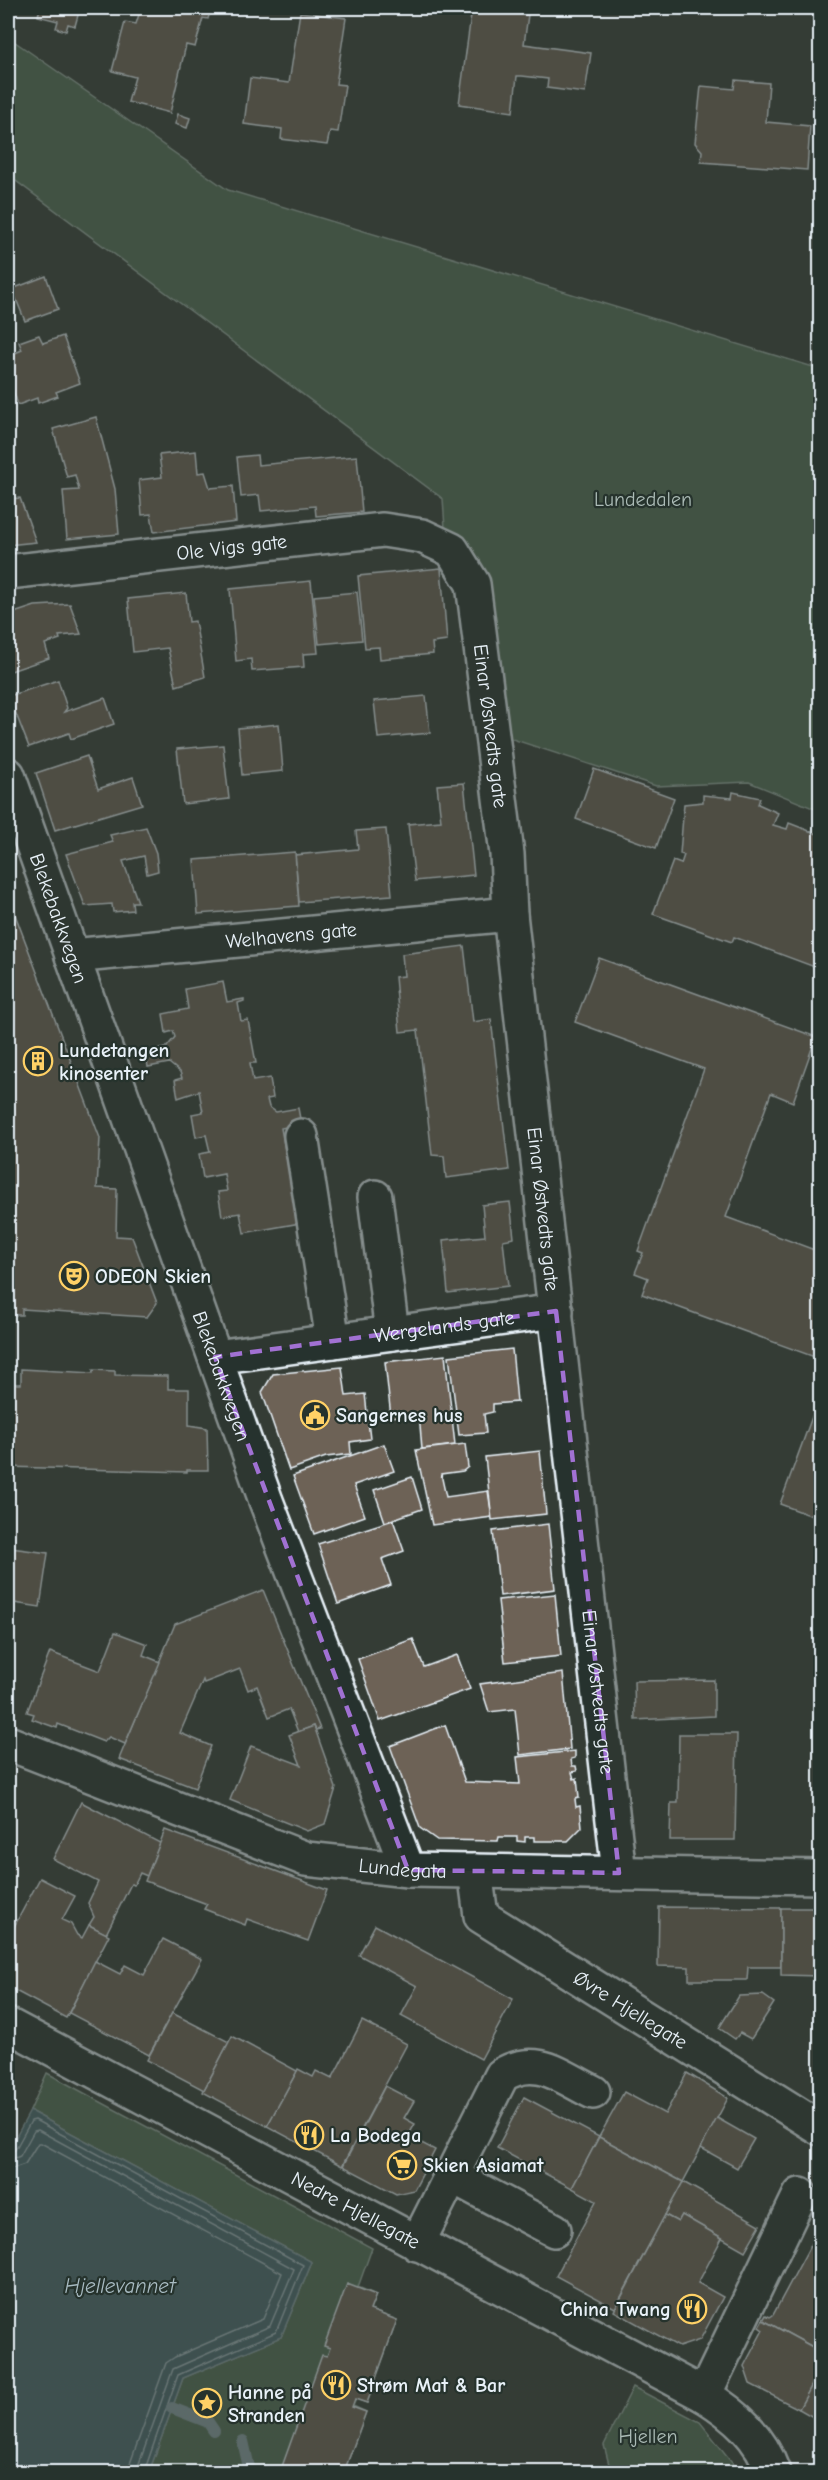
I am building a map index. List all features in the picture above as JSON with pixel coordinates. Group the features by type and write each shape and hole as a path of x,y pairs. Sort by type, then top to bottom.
{"street":[{"name":"Ole Vigs gate","path":"8,572 383,530 422,536 452,550"},
{"name":"Einar Østvedts gate","path":"452,550 473,584 507,854 510,914 619,1873"},
{"name":"Blekebakkvegen","path":"8,775 266,1501 408,1870"},
{"name":"Welhavens gate","path":"72,956 510,914"},
{"path":"301,1136 333,1341"},
{"path":"375,1197 392,1333"},
{"name":"Wergelands gate","path":"215,1357 555,1311"},
{"name":"Lundegata","path":"8,1743 306,1859 408,1870 820,1877"},
{"name":"Øvre Hjellegate","path":"475,1871 481,1916 820,2128"},
{"name":"Nedre Hjellegate","path":"8,2025 704,2395 748,2428 767,2457 772,2472"},
{"path":"417,2244 502,2075 517,2066 542,2067 593,2092"},
{"path":"450,2175 554,2230"},
{"path":"704,2395 800,2195"}],"highlighted area":[{"path":"556,1311 619,1873 408,1870 215,1357"}],"green space":[{"name":"Lundedalen","path":"8,37 228,190 820,369 820,811 749,782 656,786 503,736 480,563 445,528 443,499 8,175"},
{"path":"47,2073 372,2248 358,2287 376,2295 370,2310 397,2320 367,2403 356,2399 353,2406 366,2412 344,2472 149,2472 183,2378 281,2337 312,2262 30,2111"},
{"name":"Hjellen","path":"633,2387 700,2422 740,2472 611,2472 604,2445"}],"water":[{"name":"Hjellevannet","path":"30,2111 312,2262 281,2337 183,2378 149,2472 8,2472 8,2152"}],"building":[{"path":"40,8 80,8 75,26 68,24 66,31 56,28 58,21 38,16"},
{"path":"141,8 211,8 208,19 203,18 195,47 186,45 170,113 128,102 135,77 112,71 125,22 136,24"},
{"path":"472,8 493,10 493,8 520,8 519,14 528,15 524,44 591,53 585,93 547,88 548,79 517,76 513,112 459,104"},
{"path":"300,12 346,18 336,84 345,85 338,132 330,131 327,145 281,139 282,129 244,124 250,78 289,83"},
{"path":"735,80 769,83 766,122 810,126 807,170 701,162 702,151 695,143 701,86 734,89"},
{"path":"178,114 190,118 187,128 175,124"},
{"path":"46,276 58,309 25,321 12,289"},
{"path":"39,335 43,343 63,336 80,383 56,392 58,396 38,403 37,398 18,405 8,375 8,356 22,350 19,342"},
{"path":"96,417 115,489 119,534 67,539 63,491 79,490 75,475 67,477 53,429"},
{"path":"196,451 198,473 205,472 210,488 233,486 236,522 154,532 151,514 142,515 139,480 162,477 159,455"},
{"path":"257,455 258,465 357,456 362,512 316,516 315,506 261,511 259,495 241,497 237,457"},
{"path":"20,498 36,542 8,545 8,499"},
{"path":"441,568 447,641 432,643 433,654 380,659 379,647 365,648 358,576"},
{"path":"311,581 318,653 303,654 304,667 252,671 251,659 236,661 230,589"},
{"path":"357,592 362,640 319,644 314,596"},
{"path":"186,593 189,622 195,621 205,677 176,686 168,648 133,652 128,599"},
{"path":"70,604 81,634 59,636 60,639 45,644 49,658 8,672 8,615 35,606"},
{"path":"58,680 67,708 64,712 105,698 114,724 71,739 69,733 29,747 9,696"},
{"path":"426,696 430,733 378,738 374,701"},
{"path":"279,724 283,771 242,775 238,728"},
{"path":"223,745 229,799 183,804 177,749"},
{"path":"87,756 98,789 133,777 142,804 55,830 36,773"},
{"path":"594,769 674,798 656,848 576,819"},
{"path":"464,783 474,875 415,881 408,824 441,821 437,785"},
{"path":"733,792 760,798 758,804 778,813 773,825 787,829 789,823 820,835 820,969 734,937 732,942 653,914 673,861 681,864 684,855 680,854 684,804 703,802 703,795 732,798"},
{"path":"146,827 156,853 158,871 147,874 144,856 123,861 138,902 132,902 133,910 113,912 112,904 85,906 66,854 113,842 110,835"},
{"path":"386,829 392,895 299,902 295,855 358,849 356,831"},
{"path":"295,852 299,906 198,914 194,860"},
{"name":"Lundetangen kinosenter","path":"8,896 100,1138 97,1188 117,1189 116,1236 132,1237 157,1303 147,1317 22,1309 22,1315 8,1315"},
{"path":"464,946 473,1022 491,1019 509,1170 446,1178 444,1156 432,1155 418,1030 400,1032 395,977 404,976 402,954"},
{"path":"599,958 816,1037 793,1102 771,1093 726,1217 820,1252 820,1359 642,1294 648,1278 635,1273 643,1253 638,1251 704,1069 575,1022"},
{"path":"223,982 227,1002 244,999 238,1003 241,1021 248,1020 256,1063 250,1063 253,1081 270,1078 273,1098 267,1099 269,1107 276,1112 298,1108 301,1124 281,1128 291,1184 300,1183 300,1223 244,1233 240,1213 222,1216 218,1192 227,1191 224,1174 203,1178 199,1154 210,1152 206,1135 196,1137 192,1114 203,1112 199,1091 178,1098 175,1080 182,1078 180,1072 169,1063 148,1067 146,1052 166,1048 175,1037 173,1031 166,1033 163,1014 188,1009 185,989"},
{"path":"510,1202 514,1238 503,1240 508,1286 448,1293 443,1240 485,1236 482,1205"},
{"path":"512,1349 517,1402 493,1404 493,1412 484,1414 486,1433 459,1435 449,1356"},
{"path":"445,1355 455,1445 422,1449 419,1414 391,1417 385,1362"},
{"path":"342,1367 346,1396 365,1394 370,1439 350,1442 351,1454 326,1457 289,1470 262,1392 273,1374"},
{"path":"21,1369 93,1373 93,1370 115,1371 115,1375 168,1376 168,1389 189,1389 189,1425 207,1428 208,1470 187,1470 187,1472 8,1467 10,1384 21,1384"},
{"path":"816,1406 820,1407 820,1519 780,1504"},
{"path":"384,1444 394,1471 354,1485 365,1516 314,1534 293,1476"},
{"path":"465,1444 468,1467 463,1471 441,1474 446,1497 488,1491 492,1517 432,1525 416,1450"},
{"path":"540,1451 546,1514 492,1520 485,1457"},
{"path":"412,1477 422,1509 385,1522 374,1490"},
{"path":"393,1520 404,1551 382,1559 391,1585 338,1604 318,1544"},
{"path":"548,1524 555,1589 500,1596 493,1531"},
{"path":"11,1548 48,1553 40,1607 8,1602"},
{"path":"263,1590 320,1729 316,1730 314,1726 298,1732 289,1709 269,1717 257,1686 248,1690 240,1669 204,1683 203,1680 180,1733 211,1746 195,1788 119,1759 175,1624"},
{"path":"555,1594 561,1656 505,1662 498,1600"},
{"path":"115,1632 147,1644 143,1655 160,1662 125,1744 109,1737 104,1742 58,1724 57,1728 32,1719 34,1714 27,1712 50,1652 100,1671"},
{"path":"413,1639 424,1667 457,1655 470,1689 380,1721 358,1659"},
{"path":"563,1673 570,1749 520,1755 515,1709 489,1712 480,1684"},
{"path":"714,1680 714,1716 635,1720 634,1681"},
{"path":"445,1725 465,1782 520,1784 517,1757 575,1751 575,1758 571,1759 572,1766 576,1766 577,1771 572,1772 574,1779 577,1778 579,1798 575,1799 576,1807 580,1806 582,1827 568,1841 534,1841 534,1837 525,1837 525,1842 517,1841 517,1837 499,1837 498,1841 437,1840 420,1828 390,1746"},
{"path":"314,1726 336,1788 325,1824 307,1831 230,1800 251,1746 301,1765 289,1735"},
{"path":"679,1734 737,1734 735,1840 670,1840 671,1803 678,1803"},
{"path":"81,1802 160,1843 147,1876 140,1873 134,1885 131,1884 106,1934 89,1925 94,1917 88,1903 98,1882 53,1859"},
{"path":"165,1830 327,1890 308,1941 247,1919 245,1925 204,1909 207,1904 145,1881"},
{"path":"40,1878 75,1896 62,1920 71,1924 77,1935 82,1938 89,1925 109,1935 66,2018 8,1987 8,1938"},
{"path":"659,1907 781,1908 781,1967 748,1967 747,1980 689,1980 689,1967 658,1966"},
{"path":"781,1908 820,1908 820,1976 781,1975"},
{"path":"375,1925 513,1999 481,2059 401,2016 417,1986 359,1955"},
{"path":"163,1939 202,1959 149,2055 69,2013 95,1961 120,1974 125,1965 144,1975"},
{"path":"763,1995 774,2003 751,2039 740,2033 735,2039 719,2028 739,1996"},
{"path":"172,2013 229,2042 204,2090 147,2060"},
{"path":"362,2021 407,2044 342,2166 267,2126 298,2069 313,2077 316,2071 332,2079"},
{"path":"232,2036 297,2071 267,2126 203,2092"},
{"path":"687,2073 728,2098 683,2182 599,2137 624,2092 665,2114"},
{"path":"385,2086 414,2101 404,2118 415,2124 408,2136 435,2150 414,2190 396,2194 343,2166"},
{"path":"524,2097 599,2137 572,2188 497,2148"},
{"path":"717,2118 754,2139 737,2168 701,2148"},
{"path":"599,2137 683,2182 615,2308 556,2276 596,2201 572,2188"},
{"path":"683,2182 760,2225 745,2251 682,2215 678,2222 665,2215"},
{"path":"665,2215 678,2222 682,2215 722,2238 698,2283 723,2297 700,2340 679,2347 614,2311"},
{"path":"820,2226 820,2250 811,2244"},
{"path":"811,2244 820,2250 820,2351 763,2320 766,2315 770,2317 773,2315"},
{"path":"347,2284 376,2295 370,2310 397,2320 367,2403 355,2399 352,2407 366,2412 344,2472 280,2472 322,2355 327,2356 330,2348 324,2346"},
{"path":"763,2320 820,2351 820,2370 799,2409 750,2384 744,2366 763,2330 759,2327"},
{"path":"820,2370 820,2421 799,2409"}],"waterway":[{"path":"172,2408 208,2422 214,2431"},
{"path":"243,2441 250,2472"}],"place":[{"name":"Lundetangen kinosenter","path":"38,1061"},
{"name":"ODEON Skien","path":"74,1276"},
{"name":"Sangernes hus","path":"315,1415"},
{"name":"La Bodega","path":"309,2135"},
{"name":"Skien Asiamat","path":"402,2165"},
{"name":"China Twang","path":"692,2309"},
{"name":"Strøm Mat & Bar","path":"336,2385"},
{"name":"Hanne på Stranden","path":"207,2403"}]}
